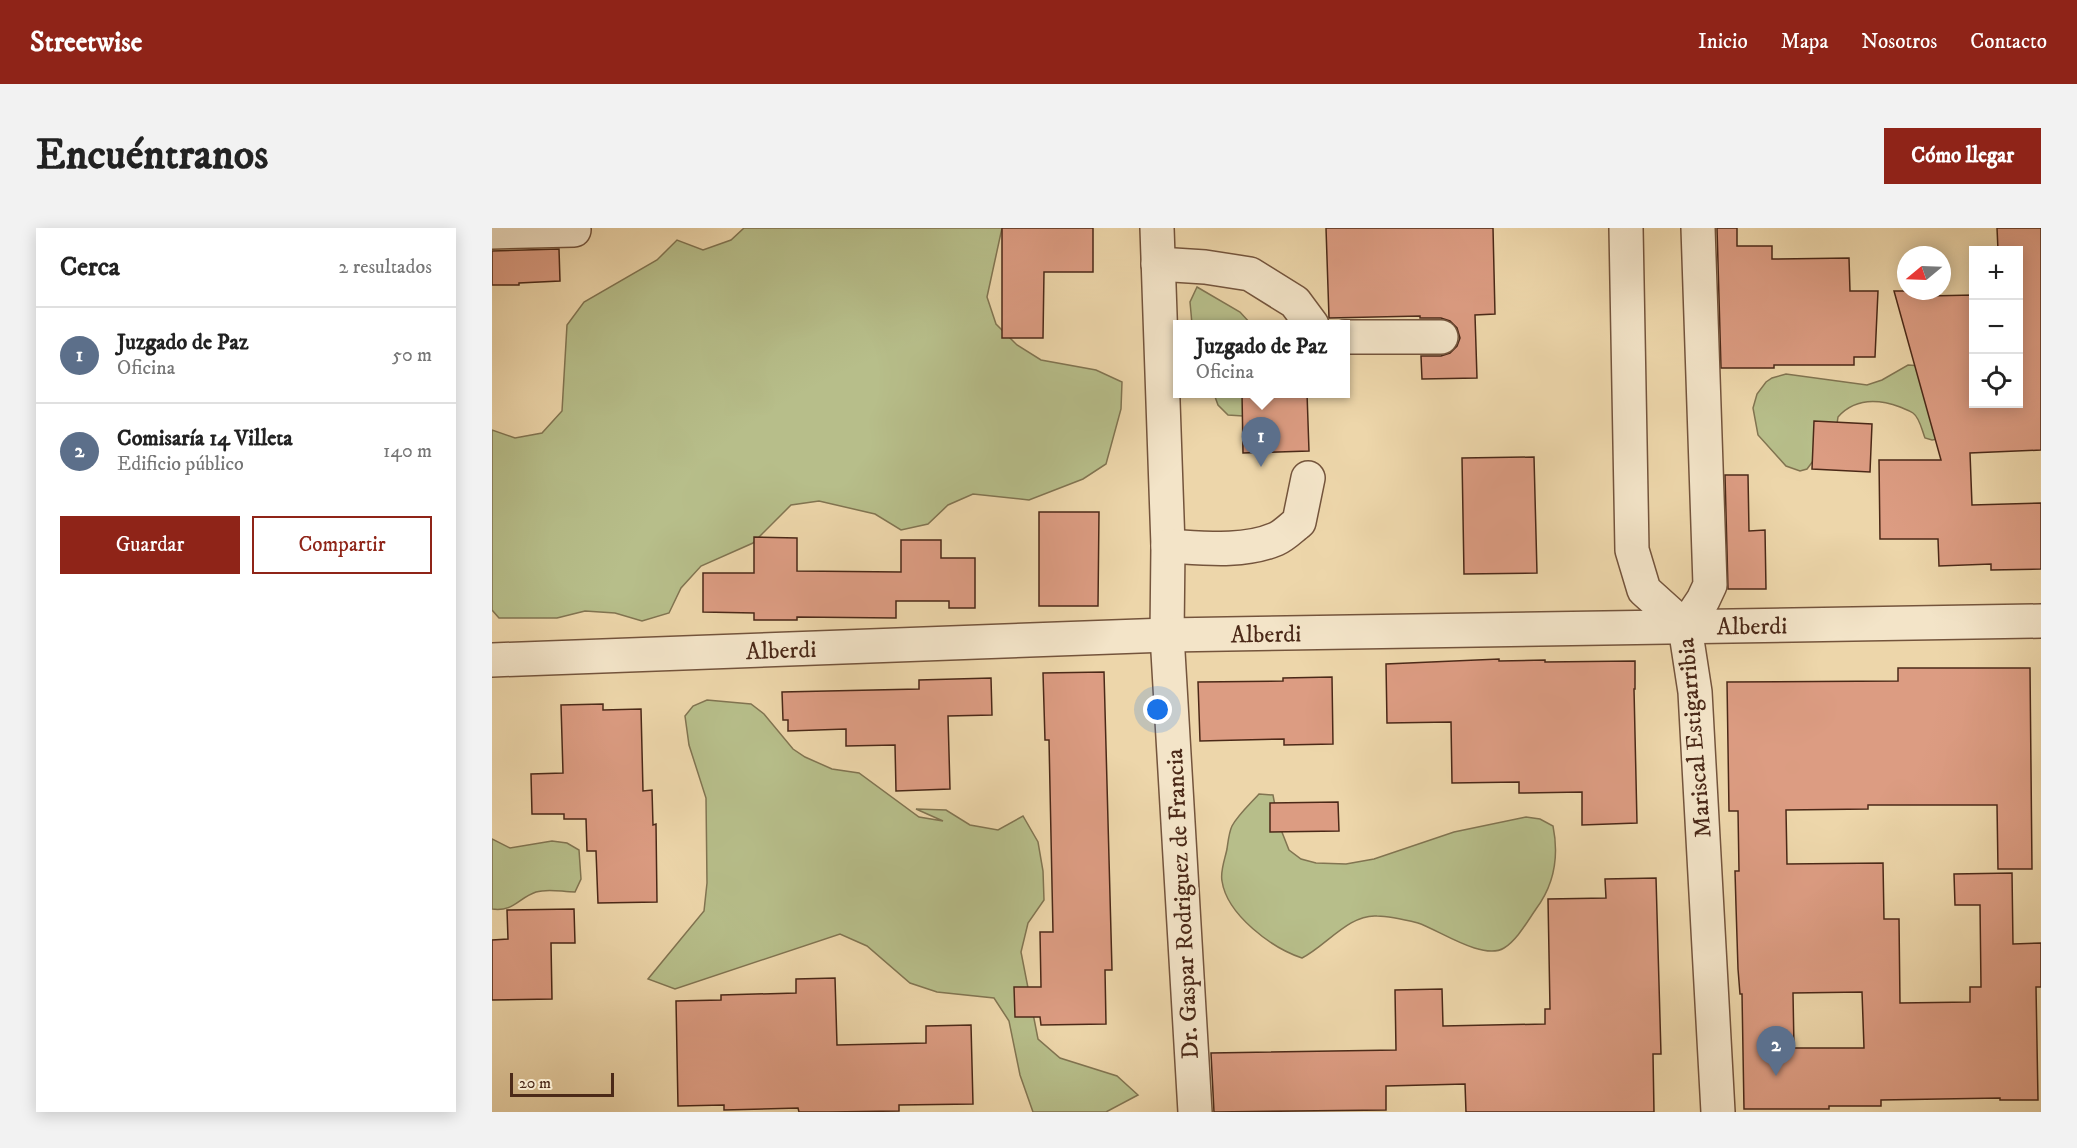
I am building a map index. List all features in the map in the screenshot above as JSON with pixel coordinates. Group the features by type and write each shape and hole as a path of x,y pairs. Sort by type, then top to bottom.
{"street":[{"name":"Dr. Gaspar Rodriguez de Francia","path":"1157,228 1168,546 1167,635 1195,1112"},
{"path":"1626,228 1632,550 1644,590 1685,627"},
{"name":"Mariscal Estigarribia","path":"1698,228 1710,585 1685,627 1695,692 1718,1112"},
{"path":"492,232 574,230"},
{"path":"1158,264 1205,267 1250,274 1295,302 1309,320"},
{"path":"1350,337 1442,337"},
{"path":"1168,546 1218,549 1259,545 1279,538 1299,522 1308,478"},
{"name":"Alberdi","path":"492,660 1167,635 2041,621"}],"green space":[{"path":"744,228 1002,228 987,297 996,324 1017,345 1041,360 1096,370 1122,382 1121,409 1106,464 1083,479 1029,500 973,494 948,505 928,524 901,530 875,514 819,501 791,505 753,543 701,566 681,588 669,613 642,621 615,613 585,611 557,618 499,618 492,610 492,430 515,438 542,433 562,411 567,325 584,302 657,260 677,240 703,250 731,240"},
{"path":"1197,287 1240,312 1247,320 1192,320 1190,302"},
{"path":"1908,365 1922,366 1946,438 1932,440 1925,438 1919,421 1910,411 1883,403 1859,403 1838,417 1836,431 1807,469 1800,471 1786,466 1758,435 1753,408 1757,394 1772,378 1786,374 1867,385 1882,380"},
{"path":"1215,398 1261,398 1243,416 1228,415 1218,405"},
{"path":"707,700 751,704 764,714 793,749 832,769 859,773 919,817 943,821 916,809 946,810 970,825 998,830 1023,816 1038,842 1043,871 1044,900 1028,923 1021,952 1038,1039 1060,1058 1117,1076 1138,1095 1106,1112 1033,1112 1020,1075 1009,1021 994,998 937,992 910,983 867,946 840,934 675,989 648,979 704,911 707,883 706,798 689,745 685,716 693,706"},
{"path":"1259,794 1273,795 1278,822 1289,850 1301,859 1316,863 1346,864 1374,859 1454,832 1526,817 1540,819 1553,826 1554,870 1542,900 1517,936 1504,948 1485,951 1473,948 1418,923 1377,916 1357,920 1347,925 1302,958 1278,947 1253,929 1232,906 1222,881 1222,869 1231,828"},
{"path":"492,839 510,848 552,841 567,843 579,850 581,879 575,892 551,890 536,892 511,907 492,909"}],"building":[{"path":"1002,228 1093,228 1093,272 1044,272 1043,338 1002,338"},
{"path":"1326,228 1493,228 1495,314 1475,315 1477,378 1422,379 1421,356 1441,356 1450,353 1457,346 1460,338 1457,328 1450,321 1441,318 1420,318 1420,316 1329,318"},
{"path":"1717,228 1737,228 1737,246 1772,246 1772,259 1849,258 1850,291 1878,291 1875,357 1854,357 1854,365 1774,365 1774,368 1721,368"},
{"path":"1997,228 2041,228 2041,450 1970,453 1972,505 2041,503 2041,569 1991,570 1991,564 1939,566 1938,539 1880,539 1879,460 1941,460 1894,291 1897,291 1897,300 1951,300 1951,295 1969,295 1969,408 2023,408 2023,246 1998,246"},
{"path":"559,249 560,281 492,285 492,251"},
{"path":"1242,398 1307,398 1309,451 1243,453"},
{"path":"1814,421 1872,424 1870,472 1812,469"},
{"path":"1534,457 1537,573 1464,574 1462,458"},
{"path":"1725,475 1748,475 1749,531 1765,530 1766,589 1728,589"},
{"path":"1039,512 1099,512 1098,606 1039,606"},
{"path":"754,537 797,538 797,571 901,572 901,540 941,540 941,558 975,558 975,608 949,608 949,601 896,601 896,618 797,617 797,620 754,620 754,613 703,612 703,573 754,573"},
{"path":"1499,659 1499,661 1545,660 1545,662 1635,661 1637,823 1582,825 1582,792 1519,793 1519,782 1452,783 1451,722 1387,723 1386,664"},
{"path":"1898,668 2030,668 2032,869 1998,869 1997,805 1868,805 1868,809 1786,810 1787,864 1883,863 1884,919 1899,919 1900,1003 1970,1002 1970,987 1981,987 1980,905 1955,905 1954,874 2012,873 2013,944 2041,943 2041,987 2036,987 2038,1100 2000,1100 2000,1098 1881,1100 1881,1106 1829,1106 1829,1109 1744,1109 1742,994 1740,994 1738,969 1735,871 1739,871 1738,811 1729,811 1727,682 1898,681","holes":["1862,992 1864,1048 1794,1048 1793,993"]},
{"path":"1104,672 1112,970 1105,970 1106,1024 1041,1025 1040,1017 1015,1017 1014,987 1041,987 1040,932 1053,932 1049,740 1045,740 1043,673"},
{"path":"1332,677 1333,744 1284,745 1284,739 1200,741 1198,682 1283,681 1283,678"},
{"path":"991,678 992,715 948,716 950,789 896,791 895,745 846,746 846,729 788,731 788,720 783,720 782,692 919,689 919,680"},
{"path":"603,704 603,710 641,709 643,791 652,790 653,825 656,824 657,902 598,903 596,851 587,851 586,819 564,819 564,814 532,814 531,774 563,773 561,705"},
{"path":"1338,802 1339,831 1270,832 1270,803"},
{"path":"1656,878 1661,1054 1653,1054 1654,1112 1466,1112 1465,1084 1386,1086 1386,1110 1214,1112 1211,1053 1396,1050 1395,990 1442,989 1443,1026 1545,1024 1545,1009 1550,1009 1548,899 1606,898 1605,879"},
{"path":"574,909 575,943 551,943 552,999 492,1000 492,940 508,939 507,910"},
{"path":"835,978 837,1045 926,1043 926,1026 971,1025 973,1104 899,1105 899,1111 829,1112 799,1112 798,1108 724,1110 724,1105 678,1106 676,1001 721,1000 721,995 796,993 796,979"}],"place":[{"name":"Juzgado de Paz","path":"1261,467"},
{"name":"Comisaría 14 Villeta","path":"1776,1076"}]}
